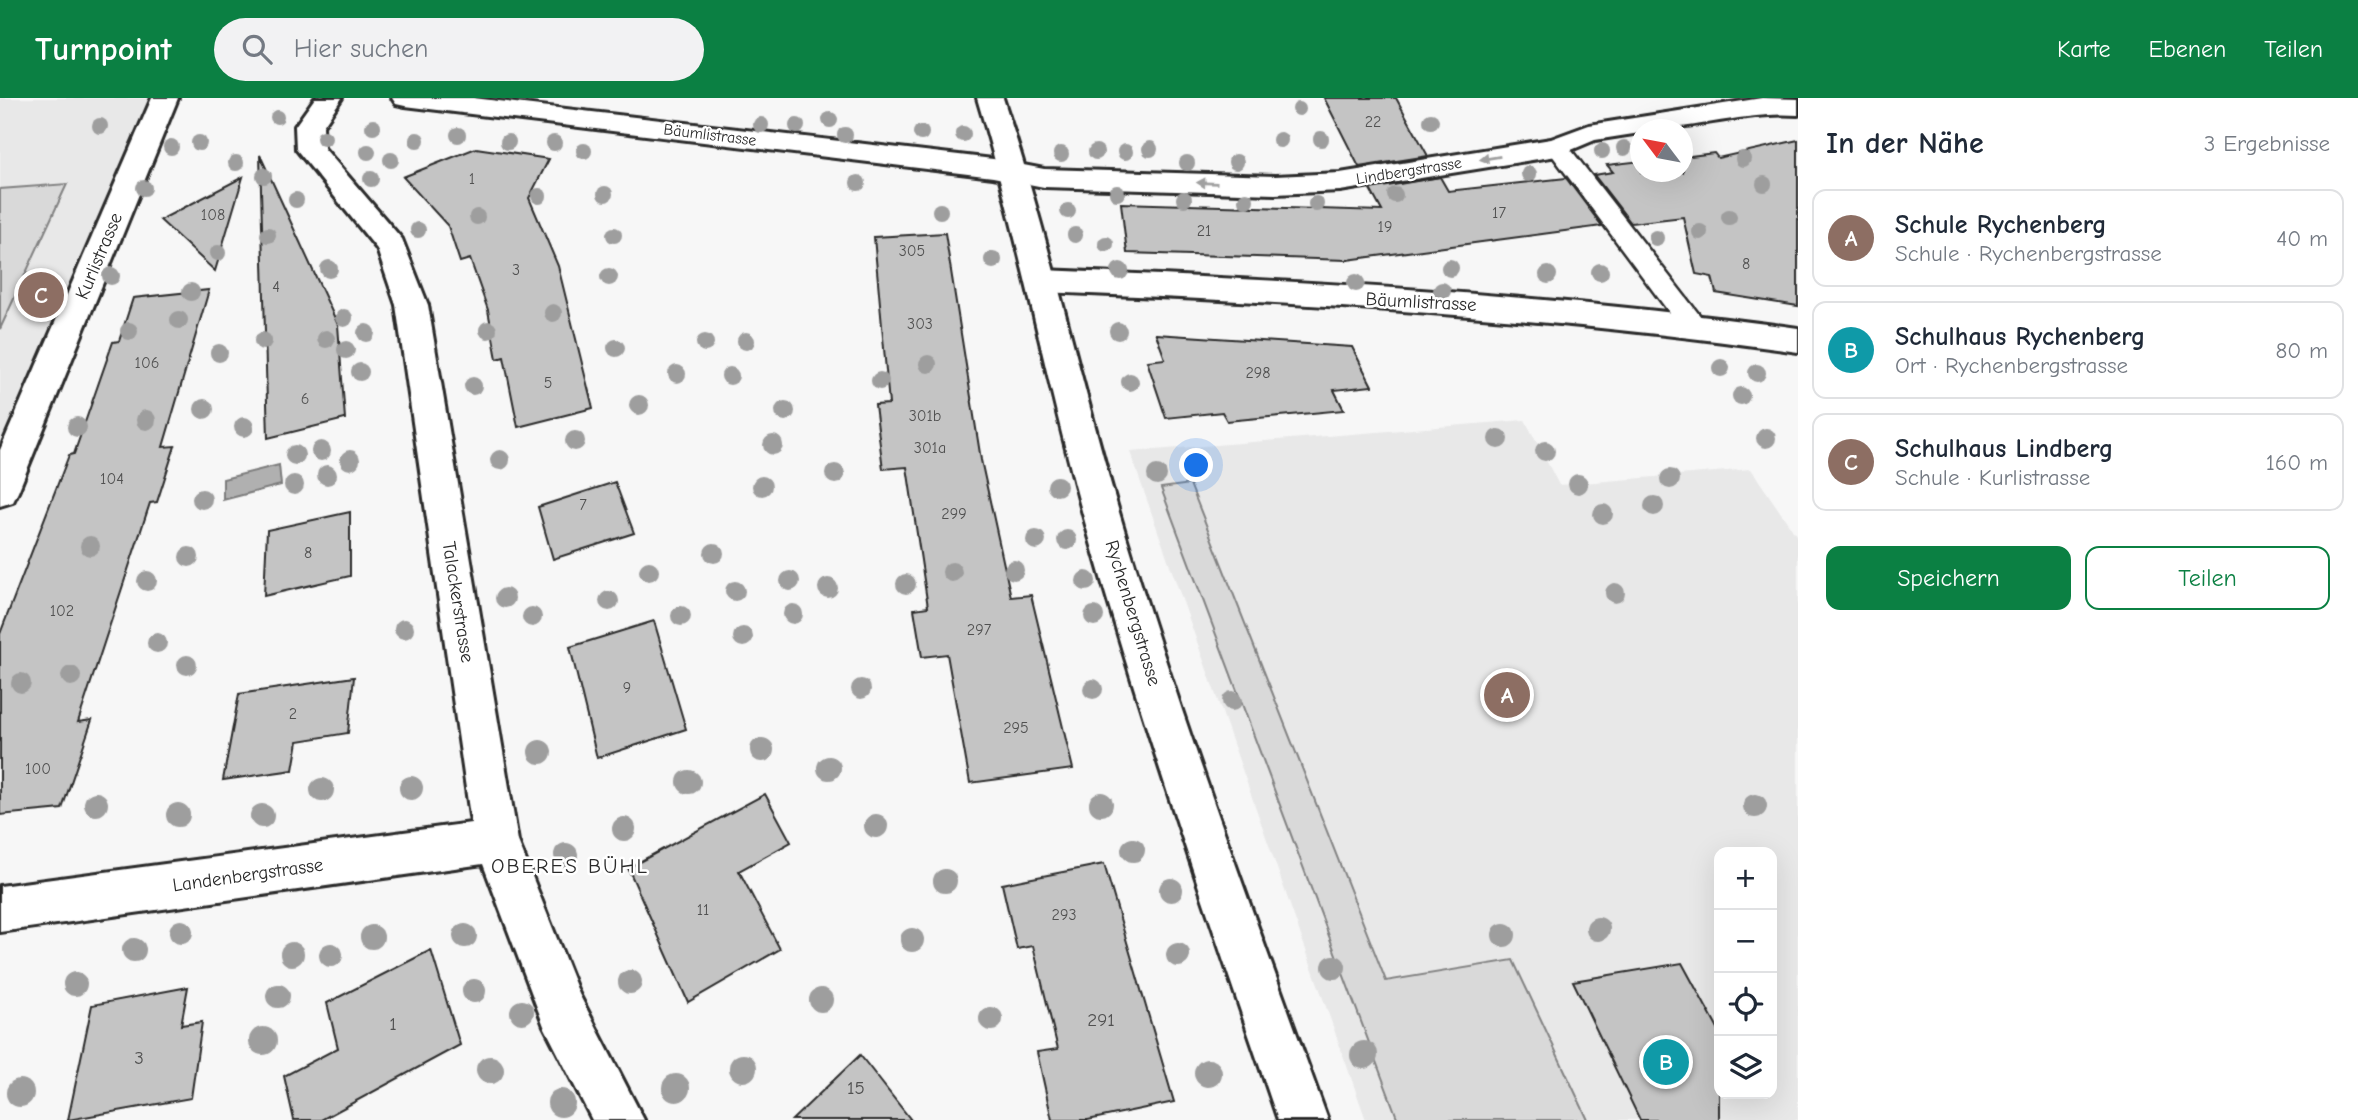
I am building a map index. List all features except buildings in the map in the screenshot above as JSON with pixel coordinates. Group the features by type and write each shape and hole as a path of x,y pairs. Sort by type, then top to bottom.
{"street":[{"name":"Kurlistrasse","path":"0,492 165,98"},
{"name":"Talackerstrasse","path":"329,98 309,126 310,149 391,246 412,305 496,841 561,1009 620,1120"},
{"name":"Bäumlistrasse","path":"405,98 568,108 1014,172"},
{"name":"Rychenbergstrasse","path":"990,98 1014,172 1082,446 1170,738 1303,1120"},
{"name":"Lindbergstrasse","path":"1014,172 1044,178 1314,184 1340,182 1557,147 1589,133 1769,105 1798,107"},
{"name":"Bäumlistrasse","path":"1042,281 1520,307 1692,324 1798,341"},
{"name":"Landenbergstrasse","path":"0,909 496,841"}],"lane":[{"path":"1557,147 1692,324"}],"shaded area":[{"path":"0,98 165,98 0,492"},
{"path":"67,184 0,329 0,189"},
{"path":"1525,420 1559,485 1751,469 1798,538 1798,1120 1366,1120 1130,452"},
{"path":"279,465 281,485 223,500 223,479"},
{"path":"1190,484 1386,981 1513,960 1588,1120 1398,1120 1161,488"}],"place":[{"name":"Schulhaus Lindberg","path":"41,295"},
{"name":"Schule Rychenberg","path":"1507,695"},
{"name":"Schulhaus Rychenberg","path":"1666,1062"}],"district":[{"name":"OBERES BÜHL","path":"570,866"}]}
